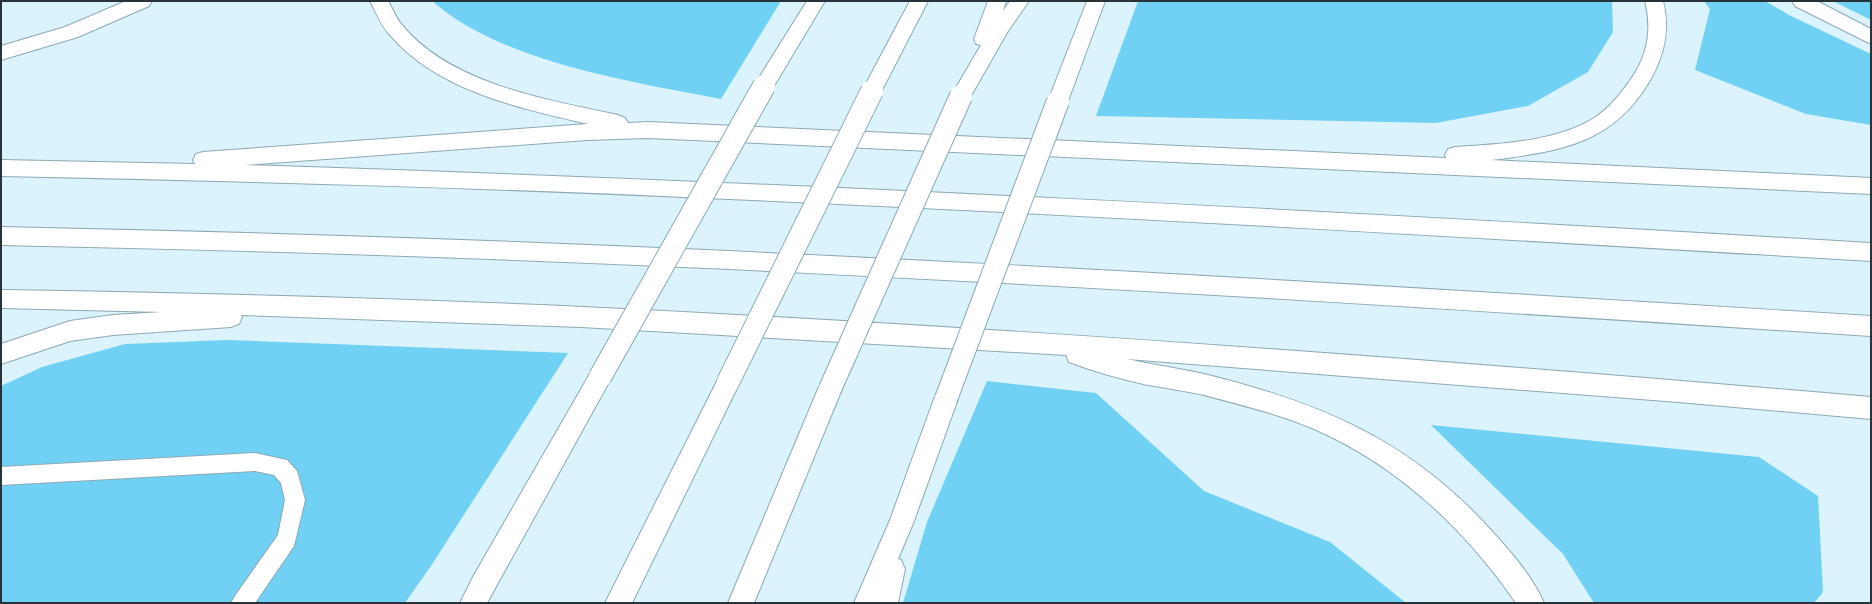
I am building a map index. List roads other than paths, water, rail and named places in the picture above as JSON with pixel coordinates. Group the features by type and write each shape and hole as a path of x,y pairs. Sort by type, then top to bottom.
{"highway":[{"path":"1,53 71,32 144,1"},
{"path":"379,1 391,23 407,41 428,59 451,73 510,97 648,130"},
{"path":"475,597 764,86 816,1"},
{"path":"618,603 872,91 919,1"},
{"path":"741,603 830,389 961,96 997,1"},
{"path":"961,96 1001,26 1020,1"},
{"path":"867,603 902,521 946,399 1096,1"},
{"path":"1372,162 1469,154 1541,144 1571,136 1599,124 1617,111 1631,95 1647,68 1655,50 1658,29 1654,1"},
{"path":"1801,1 1871,37"},
{"path":"82,170 491,138 648,130 1871,186"},
{"path":"1,168 542,182 1250,215 1871,252"},
{"path":"1,236 519,250 1221,286 1871,326"},
{"path":"1,299 159,302 581,317 1032,342 1678,391 1871,408"},
{"path":"1,354 70,331 112,325 360,309"},
{"path":"1032,342 1137,372 1211,386 1276,405 1337,429 1383,455 1427,486 1462,517 1486,541 1516,580 1531,603"},
{"path":"885,603 902,521"}],"lane":[{"path":"1,476 255,462 280,467 290,478 295,500 287,539 242,603"}]}
